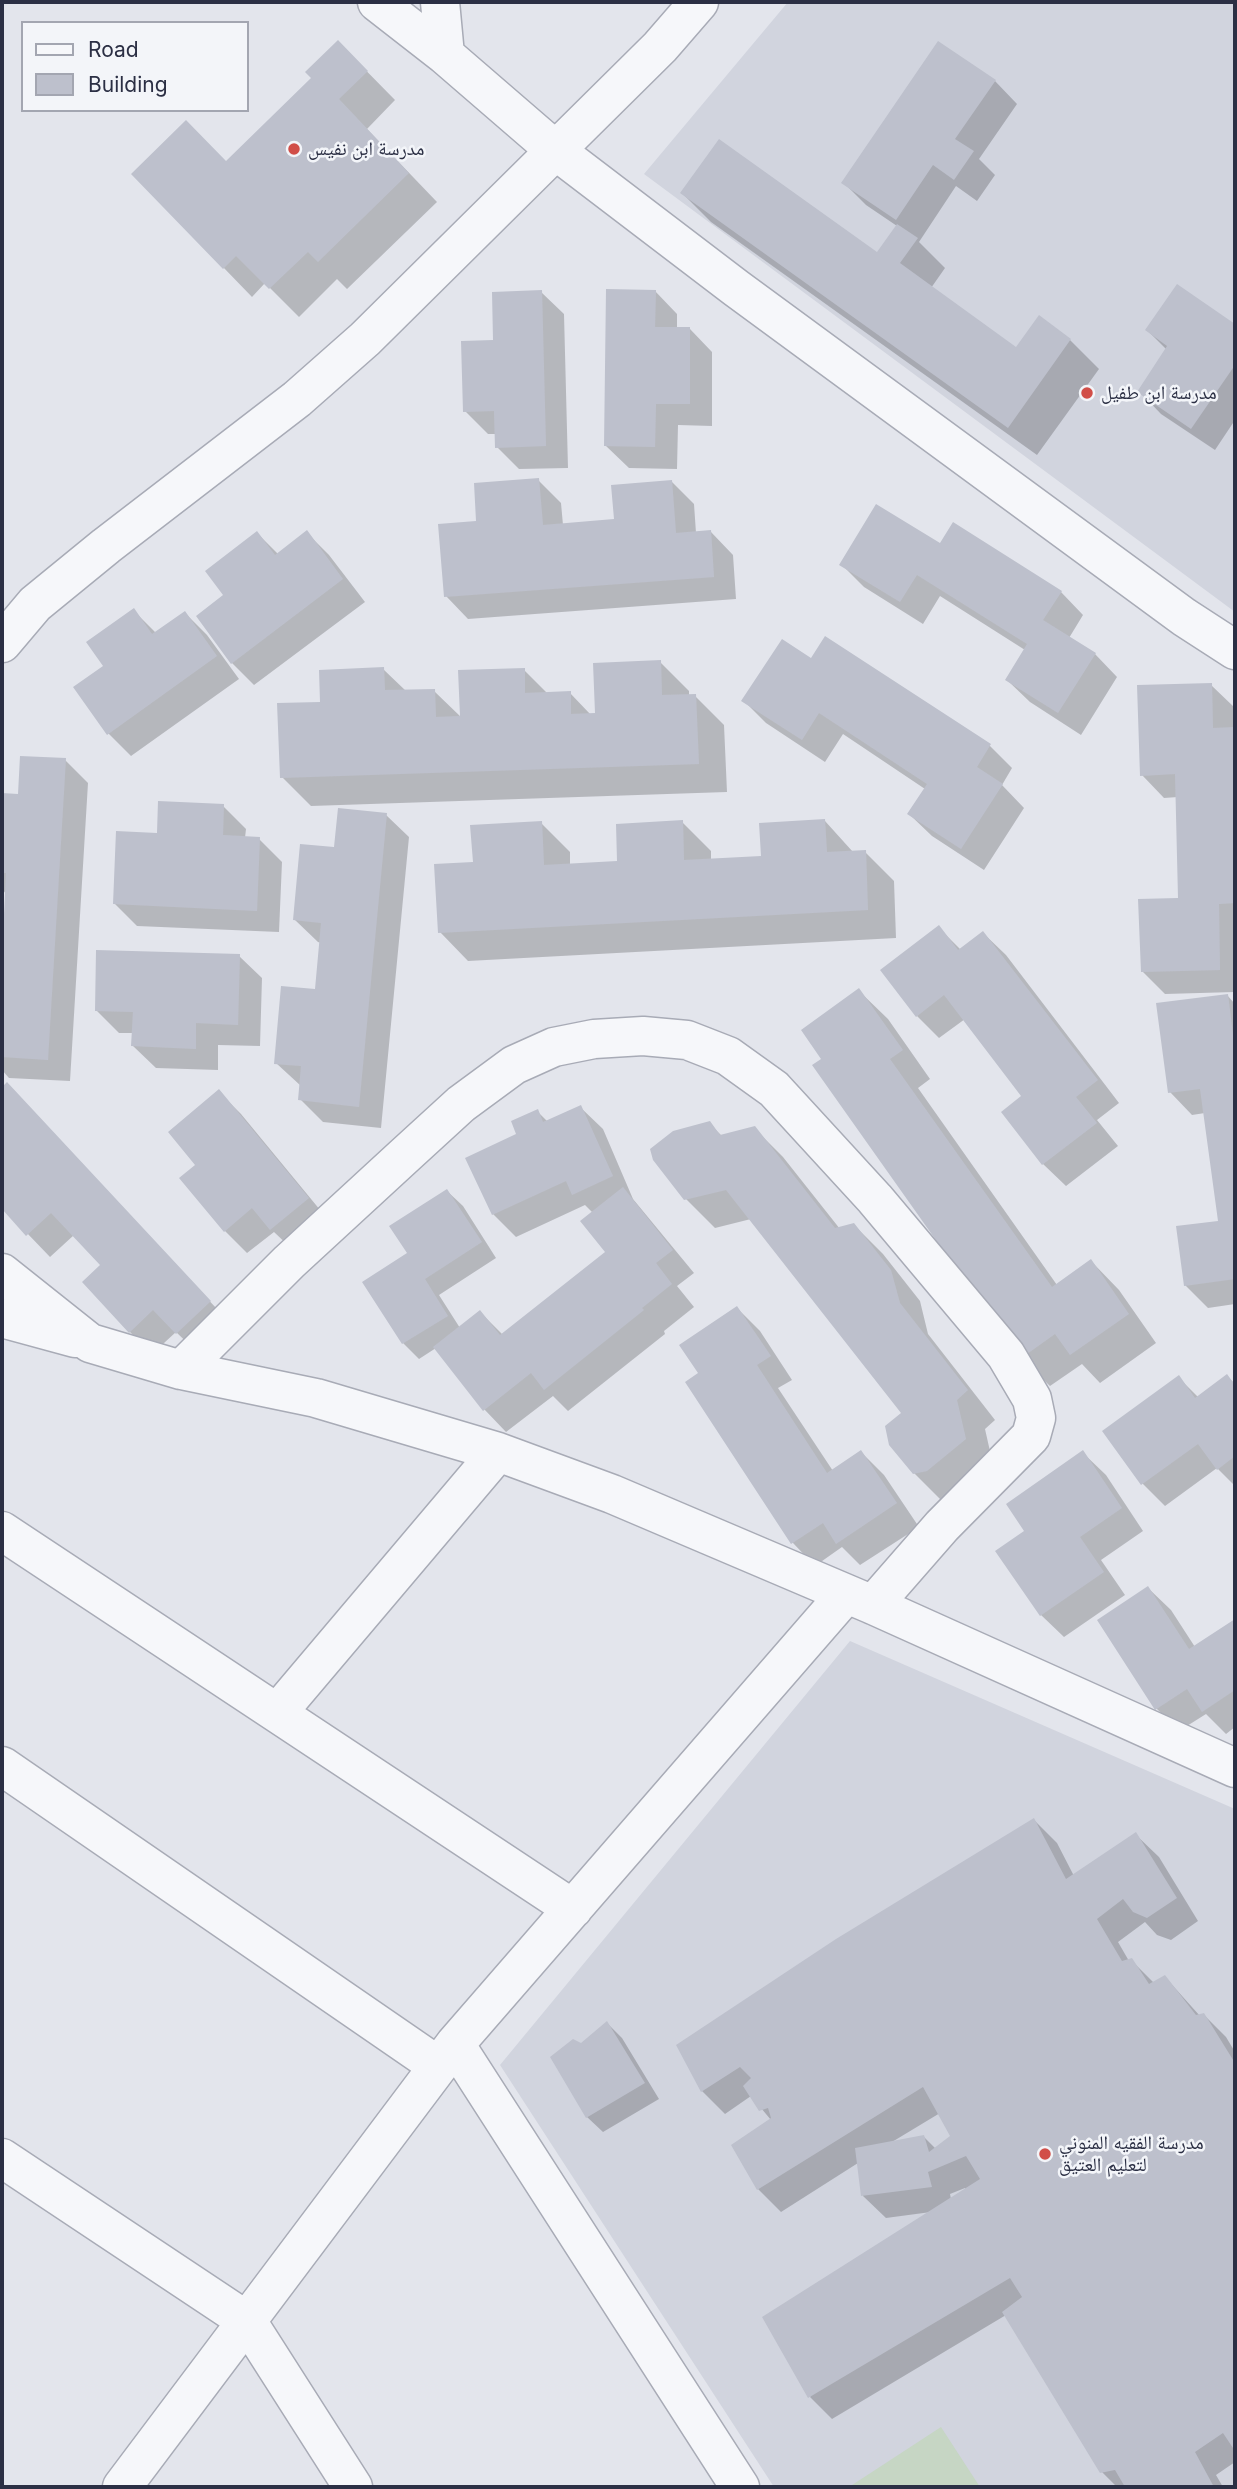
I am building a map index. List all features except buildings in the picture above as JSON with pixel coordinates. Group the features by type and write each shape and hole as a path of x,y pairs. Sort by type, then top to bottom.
{"street":[{"path":"377,2 445,55 555,150 736,288 1184,617 1235,650"},
{"path":"440,2 445,55"},
{"path":"2,643 46,596 297,400 451,256 660,47 699,2"},
{"path":"122,2487 447,2055 573,1909 859,1600 942,1526 1031,1436 1036,1419 1032,1399 997,1344 875,1199 774,1089 728,1055 687,1040 643,1036 594,1039 554,1047 514,1065 461,1104 289,1262 181,1370"},
{"path":"2,1273 90,1343"},
{"path":"2,1318 181,1370 316,1398 498,1452 612,1494 859,1600 1235,1768"},
{"path":"278,1713 498,1452"},
{"path":"2,1531 573,1909"},
{"path":"2,1766 447,2055 740,2487"},
{"path":"2,2158 247,2322 353,2487"}],"shaded area":[{"name":"مدرسة ابن طفيل","path":"788,2 1235,2 1235,612 644,174"},
{"path":"850,1641 1235,1809 1235,2487 774,2487 500,2065"}],"green space":[{"path":"941,2427 980,2487 849,2487"}],"place":[{"name":"مدرسة ابن نفيس","path":"294,149"},
{"name":"مدرسة ابن طفيل","path":"1087,393"},
{"name":"مدرسة الفقيه المنوني لتعليم العتيق","path":"1045,2154"}]}
